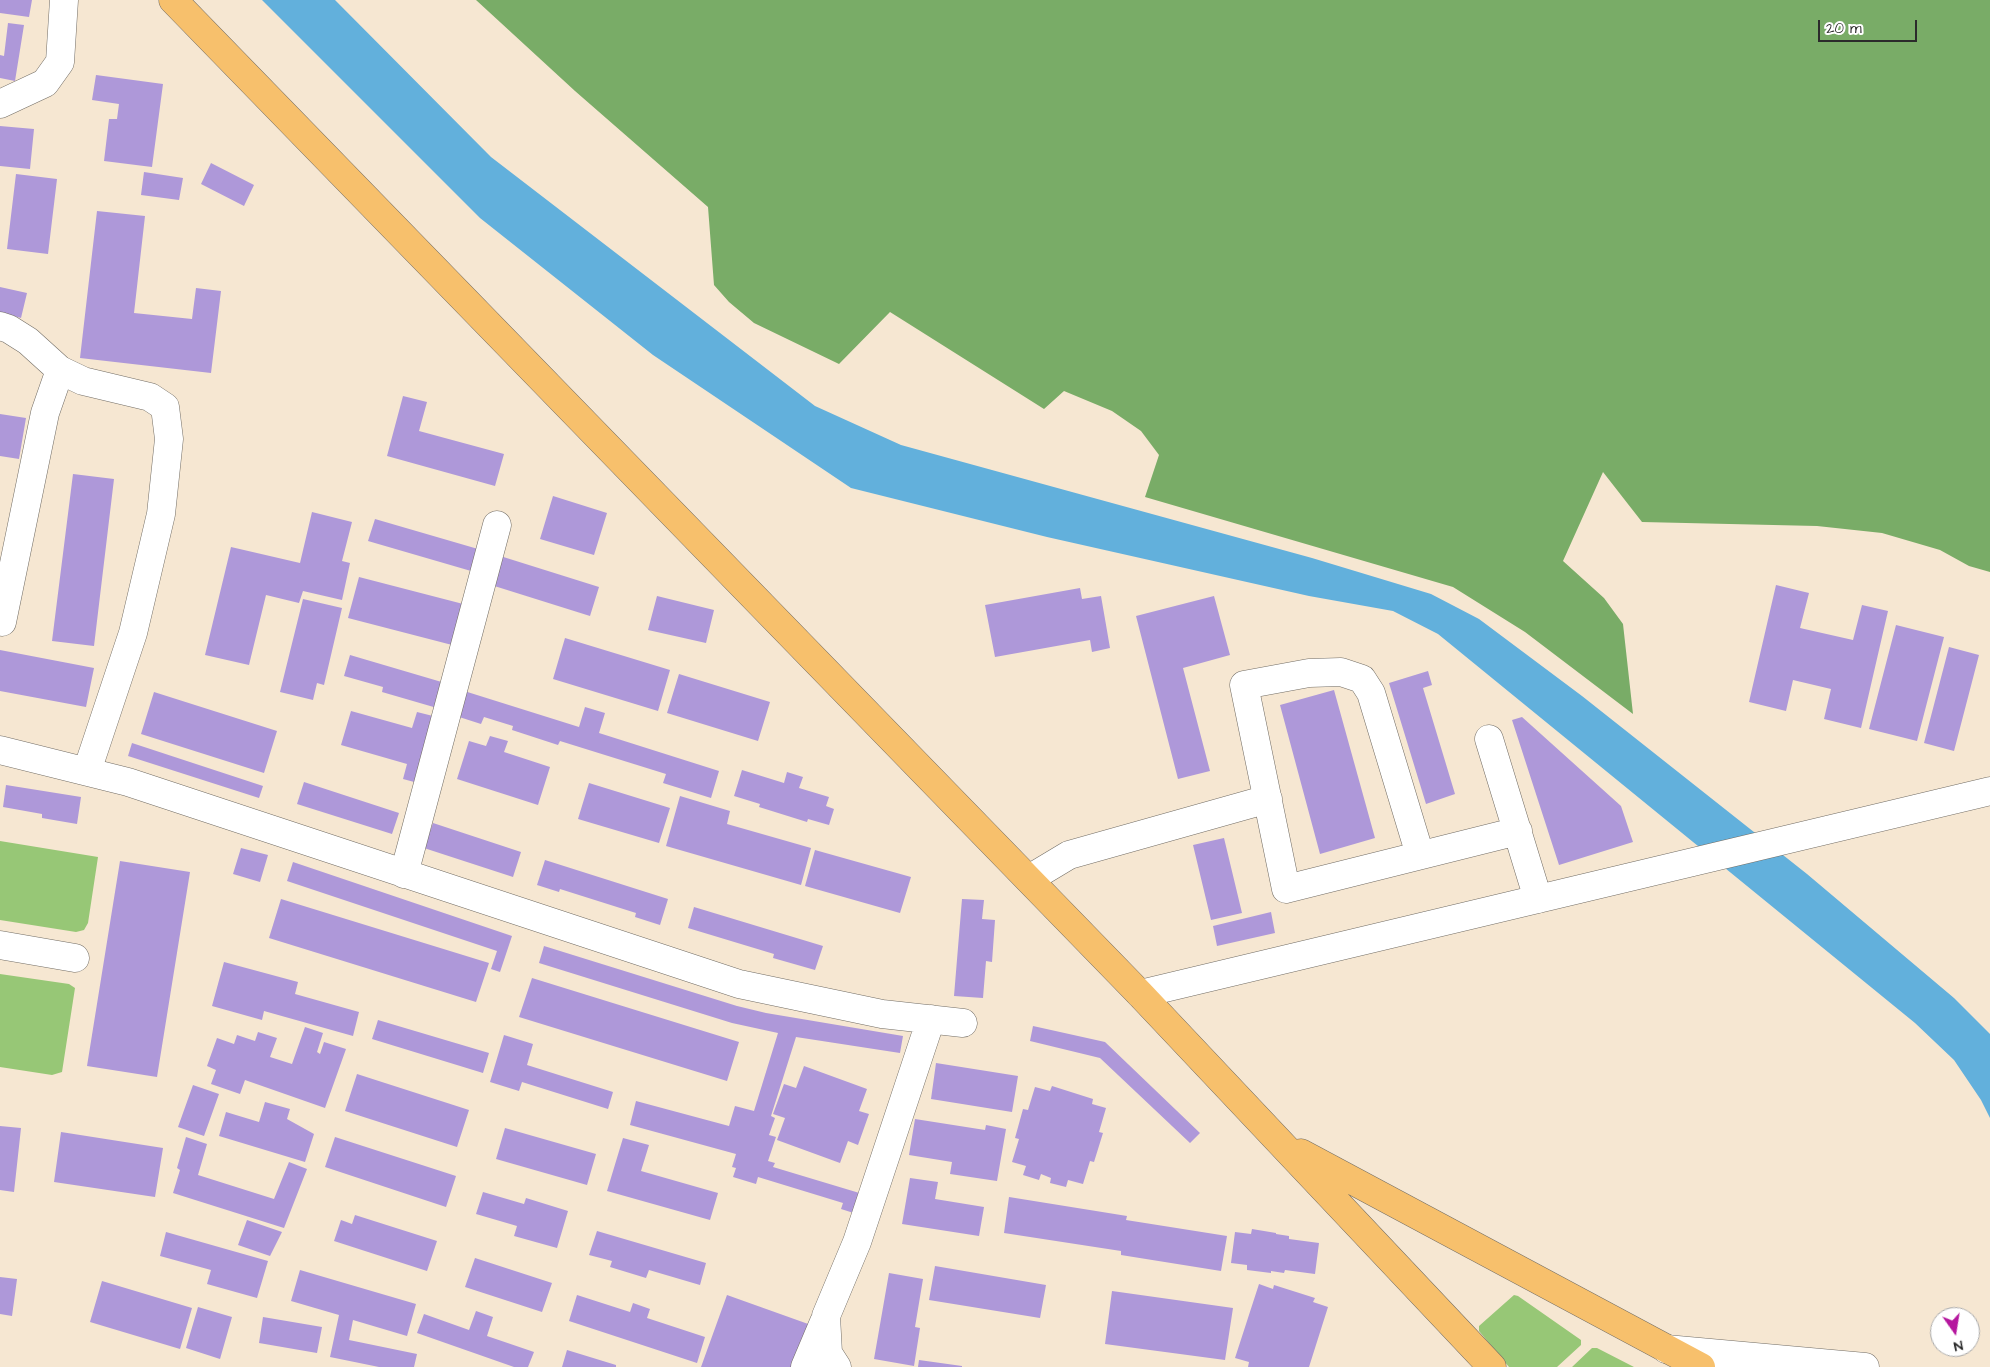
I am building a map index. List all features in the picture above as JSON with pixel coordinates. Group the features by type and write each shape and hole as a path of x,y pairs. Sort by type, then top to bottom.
{"main road":[{"path":"173,0 1140,994 1492,1367"},
{"path":"1280,1141 1701,1367"}],"street":[{"path":"0,104 45,82 60,62 63,39 64,0"},
{"path":"0,326 9,329 28,341 60,370 83,381 150,397 165,408 169,438 161,514 133,633 87,771"},
{"path":"2,622 45,413 60,370"},
{"path":"404,874 497,525"},
{"path":"1420,855 1371,693 1362,679 1341,672 1309,673 1244,685 1286,889 1518,831"},
{"path":"1489,739 1538,899"},
{"path":"0,750 128,782 740,984 882,1014 963,1023"},
{"path":"1140,994 1697,862 1990,790"},
{"path":"1029,879 1069,855 1268,799"},
{"path":"0,946 75,958"},
{"path":"805,1367 858,1242 931,1019"},
{"path":"826,1316 828,1353 837,1367"},
{"path":"1666,1349 1866,1367"}],"green space":[{"path":"476,0 1990,0 1990,572 1969,566 1940,550 1882,533 1817,526 1642,522 1603,472 1563,561 1604,598 1623,624 1633,714 1525,632 1453,587 1145,497 1159,455 1141,431 1112,411 1064,391 1044,409 890,312 839,364 754,323 729,302 714,285 708,207 575,91"},
{"path":"0,841 98,857 88,923 84,930 76,932 0,920"},
{"path":"0,974 69,984 75,988 62,1072 52,1075 0,1067"},
{"path":"1514,1295 1581,1340 1581,1345 1557,1367 1509,1367 1479,1331 1479,1326"},
{"path":"1592,1348 1597,1348 1634,1367 1572,1367"}],"water":[{"path":"262,0 335,0 491,157 815,406 901,445 1312,558 1431,594 1479,619 1582,696 1807,874 1954,998 1990,1034 1990,1118 1981,1100 1954,1060 1915,1023 1438,634 1393,611 1309,596 1047,537 851,488 653,355 480,218"}],"building":[{"path":"0,0 32,0 29,17 0,13"},
{"path":"8,23 24,25 15,81 0,78 0,55 4,56"},
{"path":"96,75 163,84 152,167 104,161 109,119 117,119 119,104 92,100"},
{"path":"0,126 34,129 30,169 0,166"},
{"path":"211,163 254,185 244,206 201,184"},
{"path":"144,172 183,178 179,200 141,195"},
{"path":"16,174 57,179 48,254 7,249"},
{"path":"97,211 145,216 134,313 192,319 196,288 221,291 211,373 80,358"},
{"path":"0,287 27,293 21,318 0,312"},
{"path":"403,396 427,402 419,431 504,454 495,486 387,456"},
{"path":"0,414 26,418 19,459 0,456"},
{"path":"73,474 114,479 94,646 52,641"},
{"path":"553,496 607,513 594,555 540,539"},
{"path":"312,512 352,522 342,561 350,563 342,600 303,591 299,603 266,595 249,665 205,655 231,547 300,563"},
{"path":"375,519 478,549 471,571 368,541"},
{"path":"497,555 599,587 590,616 488,584"},
{"path":"359,577 467,605 456,646 348,618"},
{"path":"1776,585 1809,593 1800,628 1853,640 1862,605 1888,611 1861,728 1824,719 1831,689 1793,680 1786,711 1749,702"},
{"path":"1080,588 1082,599 1101,596 1110,648 1092,652 1090,640 995,657 985,605"},
{"path":"657,596 714,610 706,643 648,630"},
{"path":"1214,596 1230,655 1183,668 1210,771 1178,779 1136,616"},
{"path":"303,599 342,608 324,685 317,683 313,700 280,692"},
{"path":"1896,625 1944,637 1917,741 1869,729"},
{"path":"565,638 670,670 658,711 553,679"},
{"path":"1949,647 1979,655 1954,751 1924,743"},
{"path":"0,650 94,668 86,707 0,691"},
{"path":"350,655 445,683 437,708 382,692 383,687 344,676"},
{"path":"1428,671 1432,685 1423,688 1455,794 1426,804 1389,683"},
{"path":"679,674 770,702 758,741 667,713"},
{"path":"461,690 579,727 585,707 605,713 599,733 719,771 711,798 663,783 666,774 560,741 558,745 512,730 513,726 484,717 481,724 453,715"},
{"path":"1334,690 1375,838 1320,854 1280,705"},
{"path":"154,692 277,731 264,773 141,734"},
{"path":"351,711 412,728 417,712 437,717 418,783 403,779 407,764 341,745"},
{"path":"1522,717 1621,806 1633,842 1559,865 1512,720"},
{"path":"490,736 508,741 504,752 550,767 538,805 457,779 469,741 486,746"},
{"path":"132,743 263,786 259,798 128,756"},
{"path":"742,770 784,783 787,772 803,777 799,788 829,797 826,806 834,809 829,825 808,819 807,822 759,807 760,804 734,796"},
{"path":"304,782 399,813 392,834 297,804"},
{"path":"589,783 670,808 659,843 578,819"},
{"path":"6,785 81,797 77,824 42,818 42,814 3,807"},
{"path":"680,796 730,811 727,824 811,848 801,885 666,846"},
{"path":"433,823 521,852 513,877 424,848"},
{"path":"1224,838 1242,913 1211,920 1193,845"},
{"path":"241,848 268,855 260,882 233,874"},
{"path":"815,850 911,877 900,913 805,886"},
{"path":"545,860 668,899 660,925 635,917 636,913 560,889 559,892 537,885"},
{"path":"120,861 190,872 157,1077 87,1066"},
{"path":"293,862 512,936 500,972 491,969 497,951 287,881"},
{"path":"281,899 489,963 476,1002 269,938"},
{"path":"962,899 984,900 982,919 995,920 992,962 986,961 983,998 954,996"},
{"path":"694,907 823,946 815,970 773,958 774,954 688,928"},
{"path":"1271,912 1275,933 1217,946 1213,926"},
{"path":"544,946 737,1006 766,1013 903,1036 900,1053 796,1037 771,1116 775,1118 769,1135 776,1137 768,1161 775,1163 773,1167 866,1195 860,1215 841,1209 843,1203 758,1177 756,1184 733,1177 736,1168 732,1167 736,1154 630,1125 636,1101 729,1126 735,1106 754,1111 778,1033 732,1023 539,963"},
{"path":"224,962 298,982 295,994 359,1012 353,1036 264,1011 262,1020 212,1006"},
{"path":"532,978 739,1042 727,1081 519,1017"},
{"path":"378,1020 489,1053 483,1073 372,1039"},
{"path":"1033,1026 1105,1042 1200,1133 1190,1143 1100,1058 1030,1041"},
{"path":"305,1027 323,1033 317,1052 320,1054 324,1042 346,1049 325,1108 245,1080 240,1094 211,1084 216,1070 207,1066 217,1038 234,1044 237,1035 255,1041 258,1032 277,1038 270,1057 292,1064"},
{"path":"504,1035 533,1044 527,1065 613,1092 608,1109 522,1082 519,1091 490,1082"},
{"path":"936,1063 1018,1076 1012,1112 931,1099"},
{"path":"804,1066 867,1089 859,1111 869,1114 858,1145 848,1141 840,1163 777,1140 785,1118 773,1114 784,1084 796,1088"},
{"path":"357,1074 469,1110 457,1147 345,1111"},
{"path":"193,1085 219,1094 204,1136 178,1127"},
{"path":"1052,1086 1093,1099 1092,1104 1106,1108 1099,1132 1103,1133 1094,1162 1090,1161 1083,1184 1068,1180 1066,1187 1050,1183 1051,1178 1041,1174 1039,1180 1023,1175 1026,1166 1012,1162 1019,1139 1015,1138 1023,1109 1028,1110 1035,1087 1050,1091"},
{"path":"265,1102 290,1109 287,1119 314,1134 305,1162 219,1136 226,1112 259,1122"},
{"path":"915,1119 985,1130 986,1125 1006,1129 997,1181 950,1174 952,1162 909,1155"},
{"path":"0,1126 21,1128 14,1192 0,1190"},
{"path":"505,1128 596,1154 587,1185 496,1159"},
{"path":"61,1132 163,1148 155,1197 54,1182"},
{"path":"186,1137 207,1144 198,1175 274,1199 289,1162 307,1169 284,1228 173,1193 180,1170 177,1168"},
{"path":"335,1137 456,1176 446,1207 325,1167"},
{"path":"623,1138 649,1145 641,1171 718,1193 710,1220 607,1191"},
{"path":"910,1178 938,1182 935,1199 984,1207 979,1236 902,1224"},
{"path":"483,1192 524,1204 526,1198 568,1211 557,1248 514,1236 517,1226 476,1214"},
{"path":"1009,1197 1127,1216 1126,1220 1227,1236 1221,1271 1121,1255 1121,1251 1004,1233"},
{"path":"355,1215 437,1241 427,1271 334,1241 341,1220 352,1224"},
{"path":"247,1220 282,1232 270,1256 238,1245"},
{"path":"1252,1229 1289,1236 1289,1239 1319,1243 1315,1274 1285,1270 1284,1273 1271,1271 1271,1273 1247,1270 1247,1265 1231,1263 1235,1232 1251,1234"},
{"path":"597,1231 706,1263 700,1285 649,1270 646,1278 610,1267 612,1261 589,1255"},
{"path":"166,1232 268,1261 257,1298 207,1284 211,1270 160,1256"},
{"path":"475,1258 552,1283 542,1312 465,1287"},
{"path":"935,1266 1046,1285 1040,1318 929,1300"},
{"path":"300,1270 416,1304 407,1336 353,1320 349,1340 417,1354 414,1367 379,1367 330,1357 339,1315 291,1301"},
{"path":"889,1273 923,1279 915,1327 920,1328 914,1366 874,1359"},
{"path":"0,1277 17,1279 12,1316 0,1314"},
{"path":"102,1281 192,1308 180,1349 90,1322"},
{"path":"1259,1284 1273,1289 1274,1285 1315,1298 1313,1302 1328,1307 1309,1367 1248,1367 1249,1362 1235,1358"},
{"path":"1112,1291 1233,1308 1225,1360 1105,1344"},
{"path":"577,1295 630,1312 633,1303 650,1309 647,1318 705,1337 697,1363 569,1321"},
{"path":"727,1295 811,1325 796,1367 701,1367"},
{"path":"198,1307 232,1317 220,1359 186,1348"},
{"path":"476,1311 493,1317 487,1336 534,1352 528,1367 514,1367 417,1333 424,1314 469,1330"},
{"path":"263,1317 322,1327 317,1353 259,1343"},
{"path":"567,1350 616,1365 616,1367 562,1367"},
{"path":"919,1360 962,1366 962,1367 918,1367"}]}
